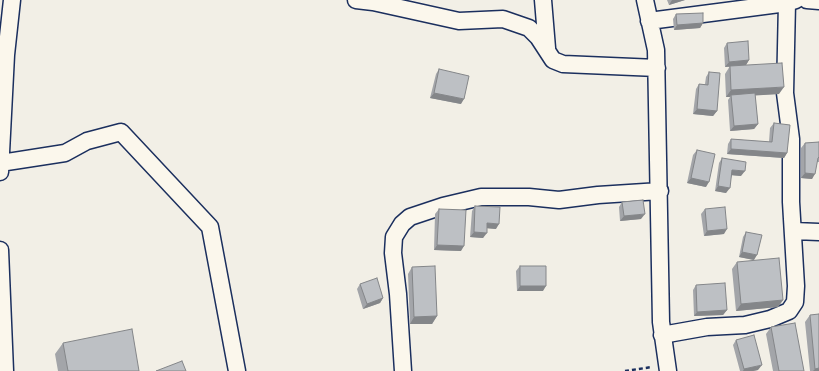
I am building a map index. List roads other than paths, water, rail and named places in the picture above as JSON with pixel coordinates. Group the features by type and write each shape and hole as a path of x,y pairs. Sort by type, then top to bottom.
{"street":[{"path":"0,172 3,55 12,0"},
{"path":"356,0 373,2 460,21 503,19 529,28 538,37 553,60 563,64 657,68"},
{"path":"543,0 547,50"},
{"path":"645,0 656,50 662,335 667,368"},
{"path":"807,0 819,0"},
{"path":"649,20 791,1 785,93 791,139 791,202 794,231 796,286 795,302 789,311 770,319 745,325 707,327 662,335"},
{"path":"0,163 65,153 87,141 120,132 210,227 237,371"},
{"path":"403,371 398,294 393,253 394,237 402,224 410,218 443,206 481,197 559,200 598,195 660,191"},
{"path":"794,231 819,232"},
{"path":"0,250 5,371"}]}
